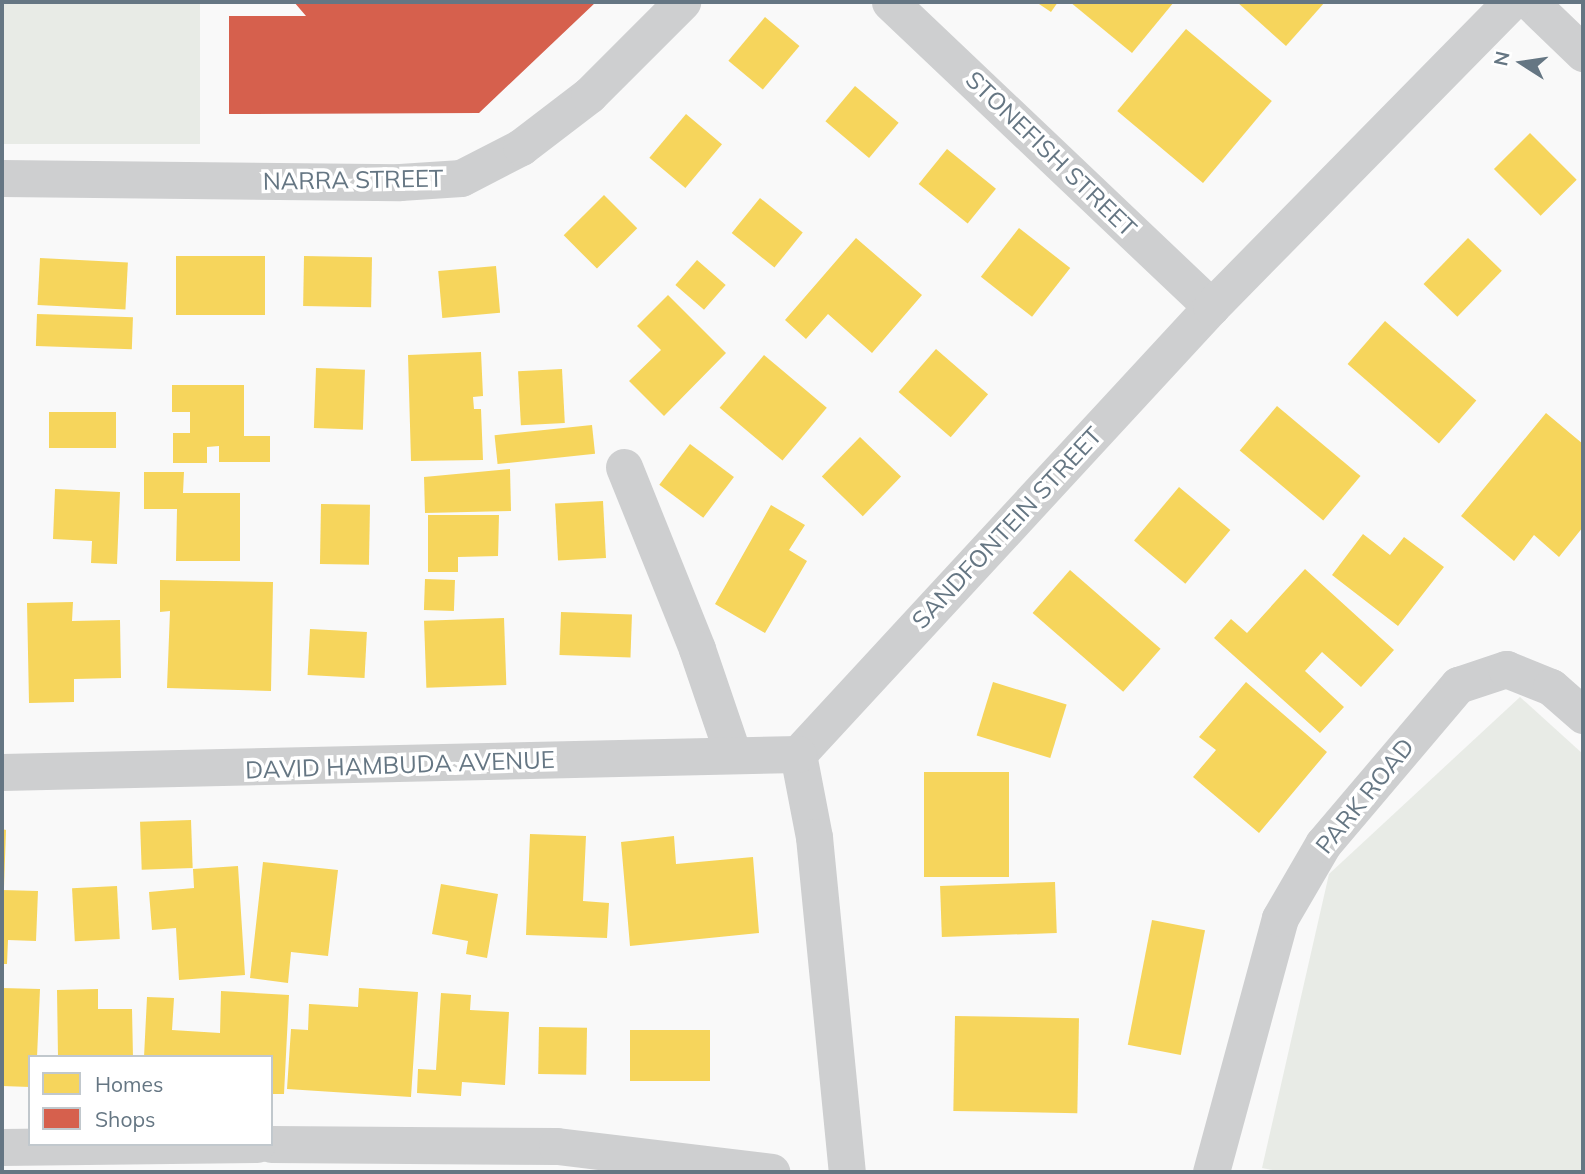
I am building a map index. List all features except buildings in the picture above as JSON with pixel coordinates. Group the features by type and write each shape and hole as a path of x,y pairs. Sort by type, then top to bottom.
{"street":[{"name":"NARRA STREET","path":"2,178 400,182 461,178 521,148 589,96 682,2"},
{"name":"STONEFISH STREET","path":"890,2 1211,307"},
{"name":"SANDFONTEIN STREET","path":"798,754 1211,307 1511,2"},
{"path":"1530,2 1583,53"},
{"path":"625,467 697,649 733,755"},
{"name":"PARK ROAD","path":"1211,1172 1280,918 1322,844 1458,685 1506,669 1551,687 1583,715"},
{"path":"798,754 814,837 847,1172"},
{"name":"DAVID HAMBUDA AVENUE","path":"2,772 798,754"},
{"path":"273,1144 557,1146 771,1172"},
{"path":"2,1147 87,1146"}],"shaded area":[{"path":"2,2 200,2 200,144 2,144"},
{"path":"1520,697 1583,754 1583,1172 1282,1172 1262,1168 1329,874"}]}
